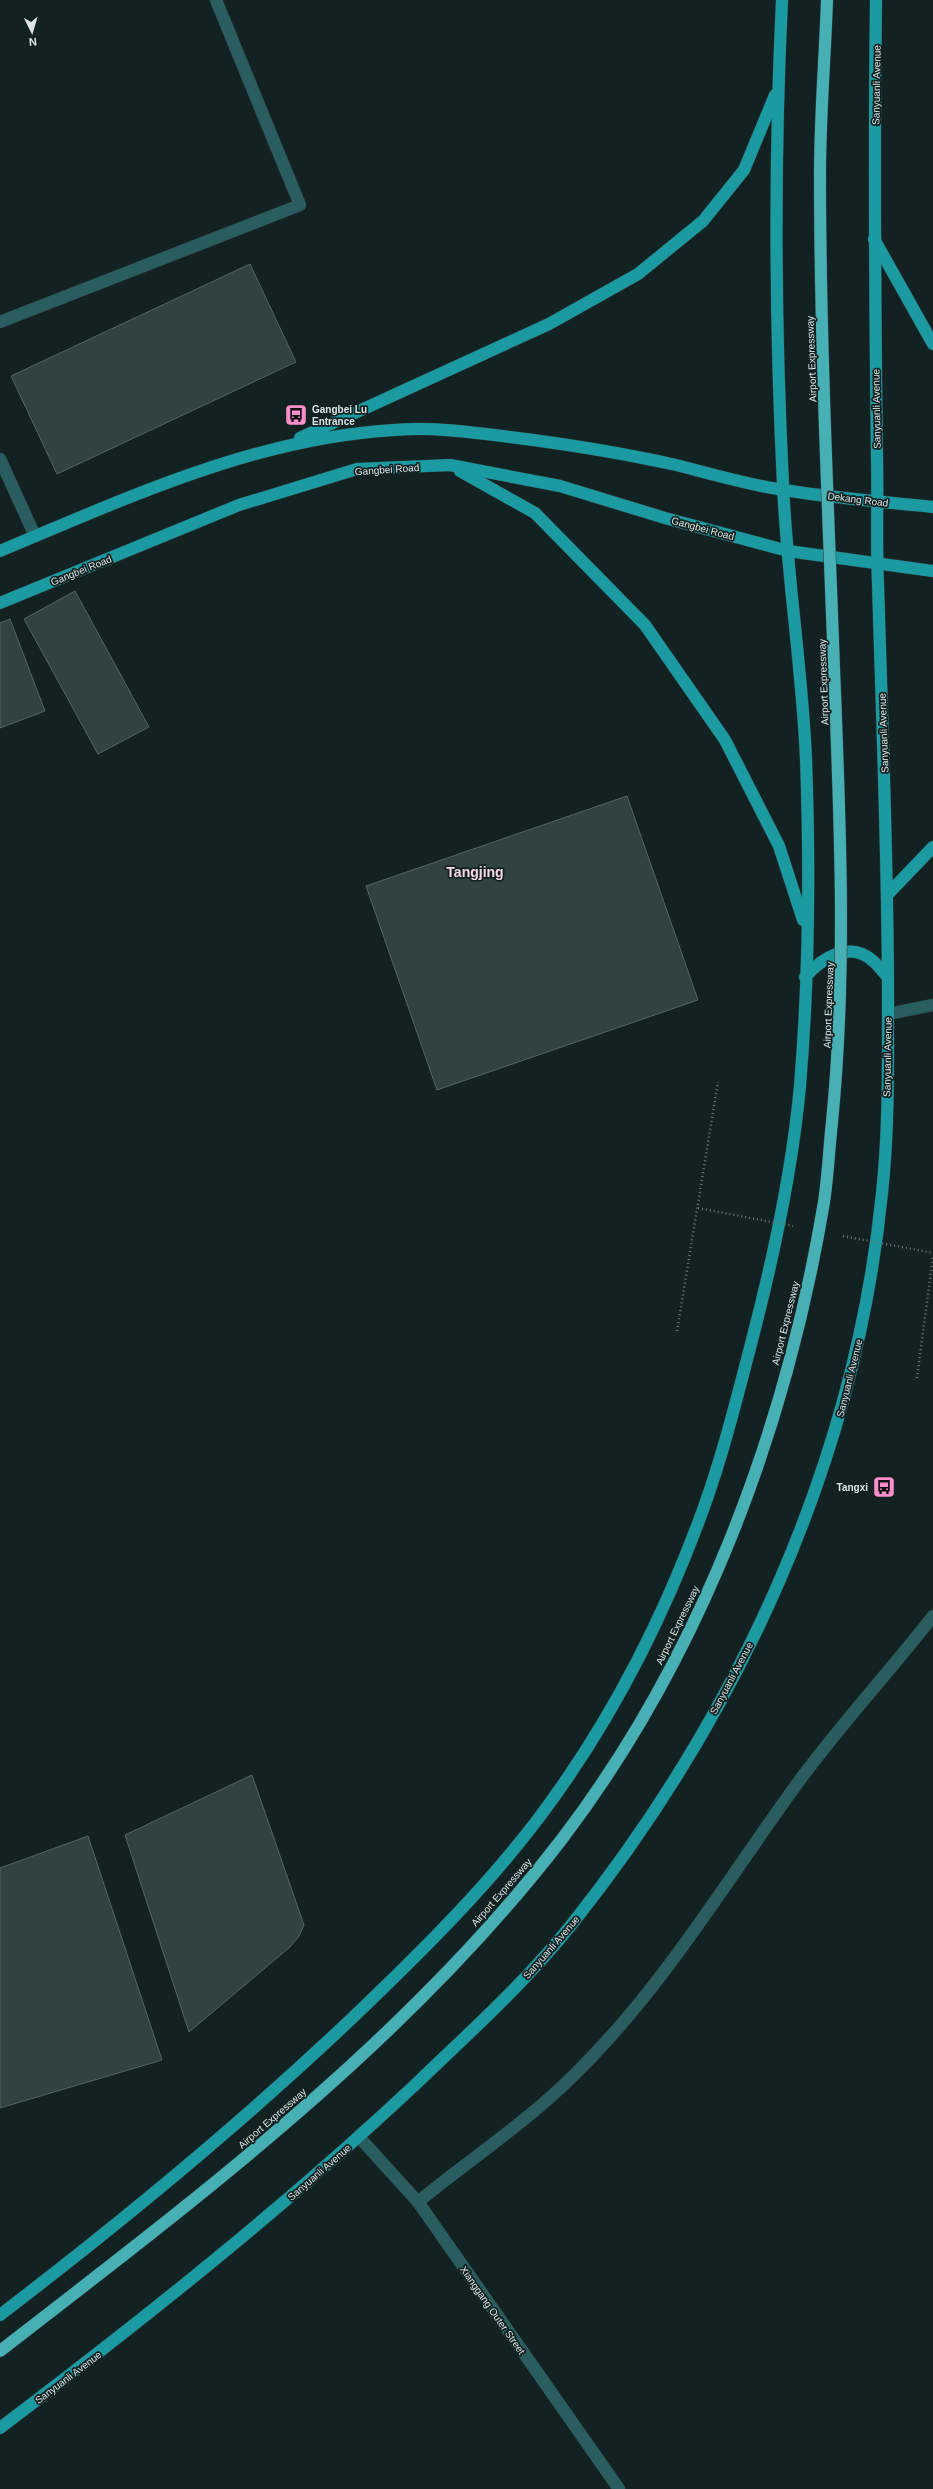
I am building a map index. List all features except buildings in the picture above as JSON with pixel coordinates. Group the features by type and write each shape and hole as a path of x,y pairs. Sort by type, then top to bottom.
{"highway":[{"name":"Airport Expressway","path":"0,2351 167,2221 269,2137 366,2051 467,1950 518,1893 562,1838 641,1720 680,1651 740,1512 765,1441 805,1300 825,1196 837,1074 842,944 839,803 822,332 820,167 827,0"}],"main road":[{"path":"0,2315 141,2204 245,2117 394,1978 480,1890 538,1819 586,1749 630,1674 677,1576 706,1503 735,1404 766,1284 788,1171 799,1091 806,977 806,756 783,490 776,316 777,89 782,0"},
{"name":"Sanyuanli Avenue","path":"0,2428 147,2317 249,2233 360,2137 475,2028 526,1976 569,1928 632,1843 694,1747 763,1617 818,1487 840,1418 859,1338 873,1265 883,1190 886,1125 888,894 877,564 878,501 874,238 876,0"},
{"path":"0,551 132,496 282,446 549,324 638,274 703,221 744,170 777,89"},
{"path":"874,238 933,344"},
{"path":"282,446 395,430 467,432 581,447 673,464 783,490"},
{"path":"450,465 535,513 645,625 724,740 779,846 807,931"},
{"name":"Gangbei Road","path":"0,603 239,505 357,469 450,465 560,486 665,518 788,551"},
{"name":"Dekang Road","path":"783,490 933,507"},
{"path":"788,551 877,564 933,570"},
{"path":"888,894 933,847"},
{"path":"806,977 816,965 834,953 859,953 873,960 888,978"}],"street":[{"path":"0,322 300,204 216,0"},
{"path":"0,459 36,536"},
{"path":"888,1014 933,1005"},
{"path":"418,2202 573,2077 610,2038 650,1992 795,1786 933,1616"},
{"name":"Xianggang Outer Street","path":"360,2137 418,2202 619,2489"}],"path":[{"path":"677,1331 718,1082"},
{"path":"917,1378 933,1256"}],"place":[{"name":"Gangbei Lu Entrance","path":"296,415"},
{"name":"Tangxi","path":"884,1487"}],"district":[{"name":"Tangjing","path":"475,872"}]}
